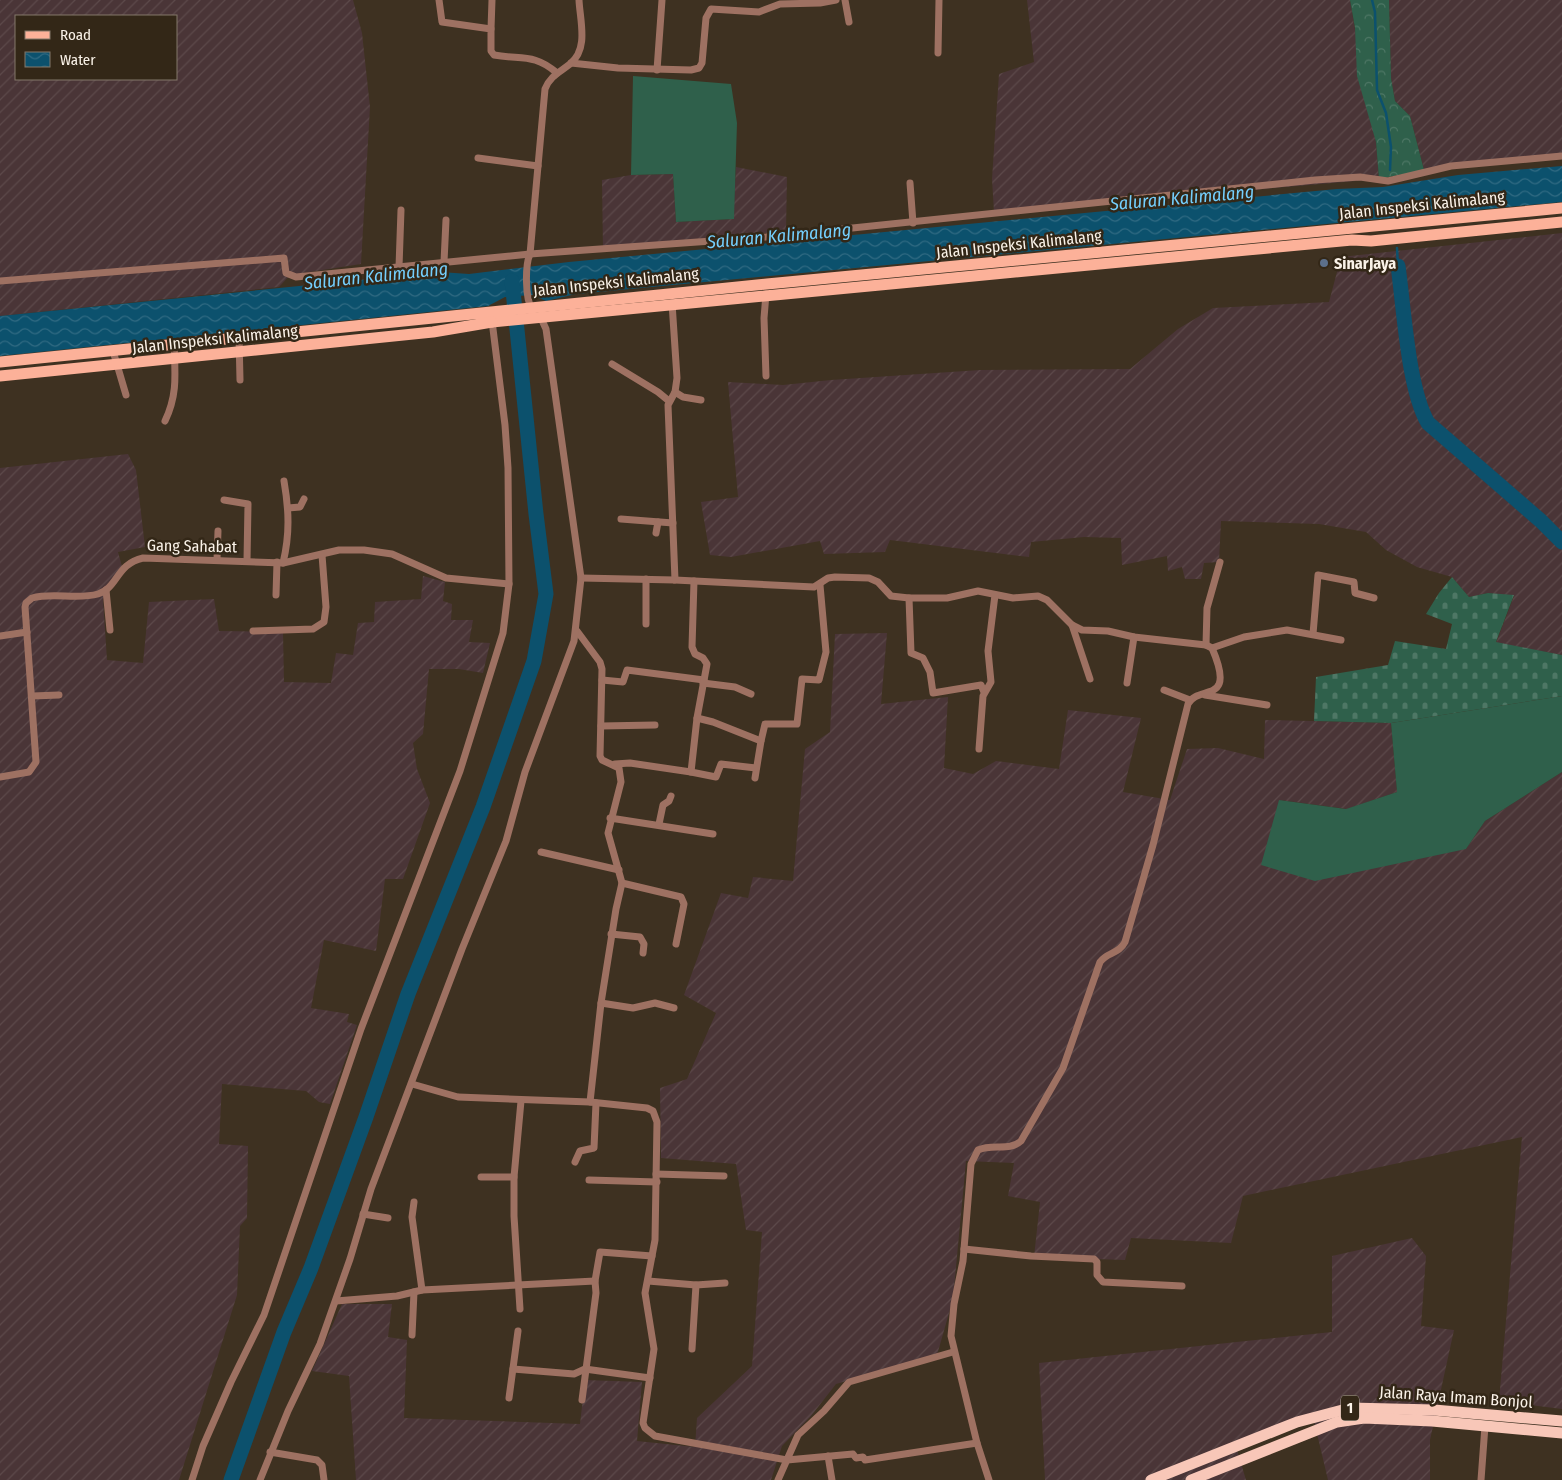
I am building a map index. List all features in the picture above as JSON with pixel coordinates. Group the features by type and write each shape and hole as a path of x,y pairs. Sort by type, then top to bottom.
{"highway":[{"name":"Jalan Raya Imam Bonjol","path":"1151,1480 1297,1422 1350,1408 1434,1410 1562,1421"},
{"name":"Jalan Raya Imam Bonjol","path":"1191,1480 1269,1447 1336,1422 1364,1418 1562,1433"}],"main road":[{"name":"Jalan Inspeksi Kalimalang","path":"671,299 766,298 988,276 1411,223 1562,208"},
{"name":"Jalan Inspeksi Kalimalang","path":"0,362 239,337 671,299 767,284 988,264 1213,247 1384,239 1562,222"},
{"path":"988,264 988,276"},
{"name":"Jalan Inspeksi Kalimalang","path":"0,376 433,332 492,316"},
{"path":"432,319 433,332"}],"street":[{"path":"439,0 442,22 491,30"},
{"path":"492,0 491,30 492,51 494,55 540,60 557,73"},
{"path":"260,1480 270,1452 320,1344 336,1301 363,1214 465,940 506,841 525,772 577,631 581,578 547,339 533,311 526,262 530,254 545,89 557,73 571,63 581,49 579,0"},
{"path":"657,70 662,0"},
{"path":"571,63 657,70 692,70 699,68 702,63 706,18 711,9 759,12 780,4 820,3 836,0"},
{"path":"845,0 849,22"},
{"path":"938,54 939,0"},
{"path":"0,281 284,258 286,273 296,277 530,254 697,243 913,223 1315,180 1360,177 1388,181 1451,166 1562,156"},
{"path":"478,158 538,166"},
{"path":"910,182 913,223"},
{"path":"399,267 401,210"},
{"path":"444,262 446,220"},
{"path":"766,376 764,318 767,284"},
{"path":"671,299 677,378 675,392 669,401 675,580"},
{"path":"192,1480 203,1446 264,1315 358,1038 460,771 503,633 509,584 505,425 492,316"},
{"path":"239,337 241,352 240,380"},
{"path":"165,421 174,399 174,344"},
{"path":"113,350 126,395"},
{"path":"612,364 658,392 669,401"},
{"path":"675,392 683,397 701,400"},
{"path":"276,595 280,563 289,538 288,508 284,481"},
{"path":"288,508 300,507 304,499"},
{"path":"224,500 248,504 247,561"},
{"path":"621,519 673,523"},
{"path":"656,533 658,522"},
{"path":"217,559 218,531"},
{"name":"Gang Sahabat","path":"106,590 124,566 138,559 217,559 280,563 339,550 376,550 405,558 446,578 509,584"},
{"path":"252,631 313,629 324,622 326,606 322,554"},
{"path":"1164,690 1190,700 1212,692 1219,684 1220,678 1209,646 1207,608 1214,590 1220,562"},
{"path":"1312,634 1318,575 1354,582 1355,593 1374,598"},
{"path":"581,578 675,580 814,587 820,585 828,578 869,578 878,582 891,596 909,598 947,598 978,591 1013,598 1043,597 1072,625 1082,630 1108,631 1134,637 1209,646 1244,637 1287,630 1341,640"},
{"path":"646,580 646,624"},
{"path":"690,772 706,660 695,654 692,647 694,581"},
{"path":"754,778 765,724 797,724 802,679 819,680 826,652 820,585"},
{"path":"0,777 25,774 35,766 26,603 32,598 91,595 106,590 110,630"},
{"path":"979,749 984,692 990,682 988,651 995,595"},
{"path":"909,598 911,653 924,658 930,672 933,693 981,685 984,692"},
{"path":"1072,625 1090,679"},
{"path":"577,631 600,662 602,680 600,756 602,760 616,764 630,763 717,777 721,764 756,768"},
{"path":"0,636 27,632"},
{"path":"1127,683 1134,637"},
{"path":"602,680 623,682 627,670 735,687 751,694"},
{"path":"32,696 59,695"},
{"path":"1204,695 1267,705"},
{"path":"989,1480 977,1443 953,1352 951,1326 964,1249 970,1174 975,1153 987,1146 1009,1148 1021,1141 1064,1068 1100,962 1106,956 1119,951 1125,942 1190,700"},
{"path":"697,718 713,722 761,741"},
{"path":"601,726 655,725"},
{"path":"575,1162 580,1151 594,1148 593,1103 601,1002 622,883 620,870 608,840 610,818 622,774 616,764"},
{"path":"659,824 663,804 670,801 671,796"},
{"path":"610,818 659,824 714,834"},
{"path":"541,852 620,870"},
{"path":"622,883 682,897 684,904 676,944"},
{"path":"612,934 640,937 644,944 643,953"},
{"path":"601,1002 633,1008 655,1003 674,1008"},
{"path":"412,1084 458,1097 593,1103 648,1108 653,1111 657,1122 656,1178 652,1256 645,1300 653,1334 654,1349 643,1422 649,1433 787,1460 854,1454 856,1458 862,1457 865,1460 977,1443"},
{"path":"520,1309 517,1285 514,1177 521,1100"},
{"path":"589,1180 724,1176"},
{"path":"481,1177 514,1177"},
{"path":"414,1202 412,1217 422,1290"},
{"path":"363,1214 388,1218"},
{"path":"964,1249 1031,1256 1094,1259 1097,1262 1096,1276 1103,1282 1182,1286"},
{"path":"582,1400 600,1252 652,1256"},
{"path":"336,1301 422,1290 595,1281"},
{"path":"648,1281 696,1285 725,1283"},
{"path":"692,1349 696,1285"},
{"path":"412,1335 414,1292"},
{"path":"509,1398 518,1331"},
{"path":"778,1480 798,1435 824,1411 849,1382 953,1352"},
{"path":"513,1369 574,1374 585,1369 650,1378"},
{"path":"1481,1480 1485,1426"},
{"path":"270,1452 318,1460 322,1466 324,1480"},
{"path":"828,1456 832,1480"}],"shaded area":[{"path":"0,0 353,0 362,33 370,107 361,264 290,275 279,287 0,316"},
{"path":"1027,0 1350,0 1369,114 1376,142 1379,179 994,212 992,179 999,74 1034,62"},
{"path":"1389,0 1562,0 1562,159 1424,170 1410,116 1395,101 1391,78"},
{"path":"736,167 787,177 786,231 603,251 602,180 631,175 673,174 676,222 733,219"},
{"path":"1562,233 1562,655 1496,643 1514,596 1488,593 1469,597 1452,577 1417,567 1386,550 1366,532 1319,524 1221,521 1219,562 1204,563 1201,579 1185,579 1182,567 1168,571 1167,556 1122,565 1121,538 1084,537 1031,542 1029,557 890,540 885,552 824,554 820,541 731,557 710,555 701,502 738,497 728,382 783,385 980,370 1130,369 1178,329 1213,308 1329,302 1341,257"},
{"path":"128,454 136,470 145,547 118,552 123,570 103,599 107,660 143,663 149,602 214,599 219,631 283,632 284,682 331,683 336,653 353,655 358,623 374,622 375,602 421,599 423,576 445,582 443,601 452,604 451,620 473,620 469,642 490,643 483,673 459,669 429,669 423,734 413,743 417,769 430,803 403,879 385,879 376,951 324,940 311,1008 349,1014 347,1022 357,1025 330,1104 319,1102 306,1091 222,1084 219,1144 248,1146 247,1218 240,1226 237,1295 179,1480 0,1480 0,468"},
{"path":"887,633 881,704 948,697 944,768 973,774 996,761 1059,769 1068,710 1141,718 1123,792 1170,800 1187,749 1218,748 1264,759 1265,720 1391,723 1397,792 1347,809 1280,800 1466,849 1485,821 1562,772 1562,1409 1499,1401 1522,1137 1243,1196 1231,1243 1131,1238 1125,1260 1034,1257 1040,1202 1008,1196 1014,1163 966,1161 953,1299 937,1355 836,1384 811,1416 782,1446 771,1480 356,1480 349,1376 312,1371 342,1304 392,1304 388,1337 407,1340 404,1418 580,1424 585,1380 642,1382 637,1441 695,1447 697,1418 752,1366 762,1232 746,1230 736,1164 661,1158 660,1088 687,1079 716,1013 684,995 721,893 748,898 753,877 793,881 805,749 830,732 835,634"},
{"path":"1412,1238 1426,1256 1421,1326 1454,1330 1430,1440 1430,1480 1328,1480 1314,1421 1237,1450 1246,1480 1045,1480 1039,1363 1332,1332 1332,1256"}],"green space":[{"path":"1350,0 1389,0 1391,78 1395,101 1410,116 1424,170 1379,179 1376,142 1357,76 1355,28"},
{"path":"633,76 731,84 737,123 734,219 676,222 673,174 631,175"},
{"path":"1452,577 1469,597 1488,593 1514,595 1496,642 1562,655 1562,696 1391,723 1314,721 1316,677 1388,665 1395,641 1446,649 1452,624 1426,614"},
{"path":"1562,696 1562,772 1485,821 1466,849 1315,881 1261,865 1279,800 1346,809 1397,792 1391,723"}],"water":[{"path":"1562,166 1562,202 576,294 546,301 532,295 505,297 488,306 0,356 0,316 440,272 469,274 569,262 1337,189 1383,187 1458,175"}],"waterway":[{"path":"1372,0 1375,12 1377,90 1386,113 1391,147 1390,170"},
{"path":"1397,248 1398,266"},
{"path":"1398,266 1411,369 1421,408 1428,423 1541,521 1562,542"},
{"path":"231,1480 284,1332 311,1268 366,1117 408,994 483,807 534,661 546,594 512,281"}],"place":[{"name":"SinarJaya","path":"1324,263"}],"water label":[{"name":"Saluran Kalimalang","path":"1182,198"},
{"name":"Saluran Kalimalang","path":"779,236"},
{"name":"Saluran Kalimalang","path":"376,276"}]}
